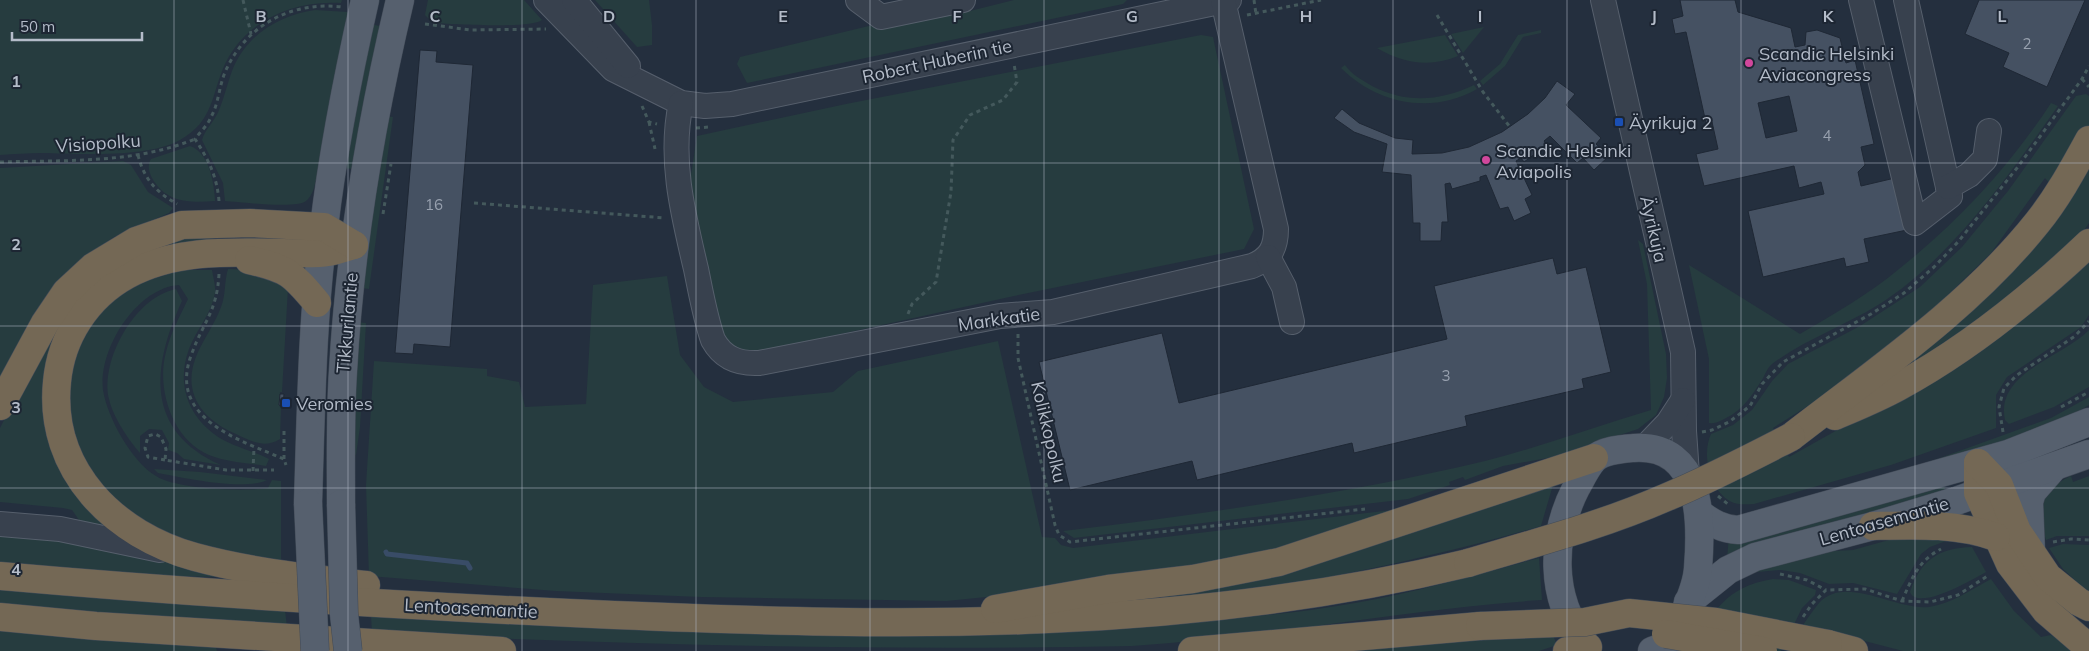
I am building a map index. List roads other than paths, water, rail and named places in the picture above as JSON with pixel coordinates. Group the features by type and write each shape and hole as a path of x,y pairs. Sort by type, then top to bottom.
{"highway":[{"path":"1791,437 1902,351 1983,282 2037,224 2062,188 2089,140"},
{"path":"0,406 45,323 66,292 93,267 136,241 182,225 250,224 354,245"},
{"path":"218,261 322,240"},
{"path":"942,622 1023,622 1210,608 1344,590 1468,563 1589,527 1667,498 1898,387 1981,334 2049,281 2089,243"},
{"path":"317,303 295,276 274,266 176,258 149,265 126,276 103,293 79,315 58,364 57,415 62,442 72,466 86,488 126,525 194,556 239,566 330,580 429,592 494,610"},
{"path":"942,622 1010,606 1108,589 1192,579 1279,562 1594,458"},
{"path":"1978,463 1988,489 1996,537 2010,564 2046,611 2089,648"},
{"path":"1988,489 2018,531 2039,548 2048,577 2079,602 2089,607"},
{"path":"1873,526 1924,525 1961,528 1975,530 1996,537"},
{"name":"Lentoasemantie","path":"0,576 270,597 494,610 752,620 942,622"},
{"path":"1584,643 1629,613 1716,622 1828,644 1854,651"},
{"path":"0,617 96,626 502,651"},
{"path":"1192,651 1480,626 1584,643 1763,651"},
{"path":"331,651 403,644"}],"main road":[{"name":"Tikkurilantie","path":"348,651 344,614 340,504 342,372 354,245 379,86 400,0"},
{"name":"Tikkurilantie","path":"315,651 308,503 317,303 322,240 353,54 357,4"},
{"name":"Lentoasemantie","path":"1708,504 1710,522 1726,529 1738,530 2008,454 2089,422"},
{"path":"1584,643 1567,618 1560,587 1558,561 1561,530 1567,507 1594,458 1617,449 1644,448 1664,452 1678,462 1708,504 1698,575 1671,638 1660,649"},
{"name":"Lentoasemantie","path":"1688,602 1728,570 1755,557 1873,526 2053,468 2089,454"},
{"path":"2039,548 2029,502 2032,492 2053,468"}],"street":[{"name":"Robert Huberin tie","path":"546,0 613,69 681,103 705,106 732,104 1143,9 1226,1"},
{"name":"Robert Huberin tie","path":"574,0 620,58 648,88"},
{"path":"858,0 881,17 963,0"},
{"name":"Äyrikuja","path":"1603,0 1684,352 1683,400 1696,435 1687,474"},
{"path":"1861,0 1916,223 1950,196 1906,0"},
{"path":"1226,1 1276,229 1276,241 1268,257 1284,287 1292,322"},
{"name":"Markkatie","path":"681,103 676,127 676,175 710,330 718,348 731,359 738,362 759,363 1000,316 1053,312 1252,266 1268,257"},
{"path":"1948,187 1969,175 1985,159 1989,131"},
{"path":"1644,448 1668,423 1683,400"},
{"path":"0,524 60,529 194,556"}],"waterway":[{"path":"386,552 387,554 467,563 470,568"}],"place":[{"name":"Scandic Helsinki Aviacongress","path":"1749,63"},
{"name":"Äyrikuja 2","path":"1619,122"},
{"name":"Scandic Helsinki Aviapolis","path":"1486,160"},
{"name":"Veromies","path":"286,403"}]}
